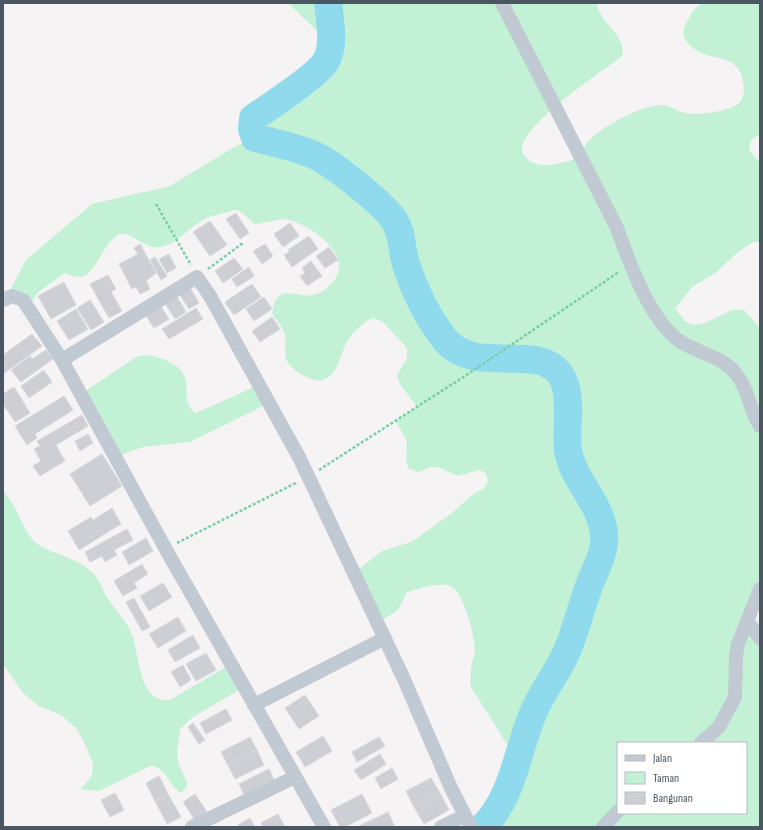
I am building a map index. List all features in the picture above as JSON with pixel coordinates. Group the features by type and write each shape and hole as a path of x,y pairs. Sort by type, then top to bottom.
{"street":[{"path":"502,3 617,228 631,267 657,315 673,334 689,346 716,359 736,372 745,387 750,406 760,426"},
{"path":"62,360 197,277 210,296 309,477 385,638 468,823 441,827"},
{"path":"3,300 12,296 23,300 62,360 166,549 294,777 324,827"},
{"path":"702,742 719,726 735,697 736,656 738,644 760,589"},
{"path":"748,622 760,638"},
{"path":"254,705 385,638"},
{"path":"192,827 294,777"},
{"path":"603,827 617,812"}],"path":[{"path":"156,204 188,258 197,277 243,243"},
{"path":"166,549 309,477 468,374 609,280 617,273 631,267"}],"green space":[{"path":"288,3 597,3 602,17 617,35 622,49 622,56 579,87 543,117 530,132 523,145 524,155 535,164 550,165 580,158 586,144 600,131 621,118 643,109 665,105 685,113 700,114 726,109 738,104 743,97 744,88 742,76 737,68 731,62 699,52 692,47 684,36 684,27 693,12 703,3 760,3 760,134 751,140 749,149 760,164 760,242 753,242 738,252 715,273 692,287 675,309 686,322 692,325 705,323 732,310 744,310 760,328 760,589 751,611 760,638 760,827 483,827 490,820 500,804 508,787 517,760 471,687 471,669 475,651 474,641 467,613 459,595 455,589 445,585 428,586 407,592 398,610 378,623 354,573 382,551 411,542 452,513 472,495 484,488 488,481 486,473 479,470 458,476 435,467 419,472 409,469 406,461 407,441 396,421 417,407 400,384 397,375 407,358 407,348 383,322 373,318 362,324 356,330 345,345 336,369 328,378 322,380 312,379 296,371 288,363 285,356 285,334 272,314 275,302 280,295 286,293 310,295 319,293 328,287 336,278 339,268 337,258 332,249 315,232 285,219 255,224 243,213 235,210 205,219 175,241 165,246 152,247 129,235 120,234 109,243 94,266 85,276 76,277 65,273 38,292 29,307 6,298 26,260 92,204 170,186 234,147 255,138 252,129 253,118 310,78 325,62 329,50 329,42"},
{"path":"148,355 166,360 178,367 184,375 190,407 196,413 259,385 269,403 190,442 143,447 115,457 81,394 136,357"},
{"path":"3,491 35,542 48,550 80,563 100,582 108,599 131,632 142,675 151,694 159,699 170,700 231,664 244,687 193,717 180,729 177,754 179,765 187,782 186,788 181,793 173,786 160,769 150,766 99,791 81,789 92,776 93,764 86,746 76,728 61,715 39,706 23,693 3,664"}],"building":[{"path":"236,213 249,233 240,239 226,219"},
{"path":"210,221 227,245 210,256 193,232"},
{"path":"290,223 299,236 283,247 274,234"},
{"path":"309,236 318,249 292,267 284,255 289,252 288,250"},
{"path":"140,244 156,273 146,281 150,289 140,294 136,287 132,289 119,264 138,254 134,248"},
{"path":"265,244 273,256 262,264 253,251"},
{"path":"329,247 338,260 325,268 316,256"},
{"path":"169,254 176,268 167,273 159,259"},
{"path":"155,257 167,276 161,280 150,260"},
{"path":"234,258 243,269 223,283 215,271"},
{"path":"311,261 322,276 307,286 300,276 305,273 302,268"},
{"path":"249,267 254,276 237,287 232,279"},
{"path":"108,275 116,289 111,292 122,311 109,318 90,284"},
{"path":"64,282 76,305 51,319 38,296"},
{"path":"252,284 261,297 234,315 225,302"},
{"path":"190,288 199,303 189,309 180,295"},
{"path":"175,293 186,312 175,319 163,300"},
{"path":"264,297 272,309 254,321 246,309"},
{"path":"90,300 104,322 91,330 77,308"},
{"path":"160,305 169,319 154,328 145,314"},
{"path":"196,308 203,319 169,339 162,329"},
{"path":"76,309 88,329 69,340 57,321"},
{"path":"272,317 280,329 260,342 252,331"},
{"path":"32,334 42,346 3,374 3,355"},
{"path":"46,350 53,359 21,382 11,370 30,356 32,359"},
{"path":"44,370 52,382 29,398 21,386"},
{"path":"14,387 30,413 15,422 3,404 3,394"},
{"path":"64,396 73,410 35,434 37,438 27,445 15,426"},
{"path":"82,415 88,426 56,445 65,461 40,476 33,466 41,461 34,449 40,446 37,441"},
{"path":"88,434 93,443 80,451 75,441"},
{"path":"102,454 122,486 90,506 70,474"},
{"path":"112,508 121,524 79,550 68,531 91,517 93,520"},
{"path":"127,529 133,540 114,550 117,555 105,562 102,556 90,562 85,552"},
{"path":"146,538 153,551 129,565 122,552"},
{"path":"142,564 148,574 134,583 137,588 123,596 114,581"},
{"path":"163,583 172,597 149,611 140,596"},
{"path":"134,598 150,627 142,631 126,602"},
{"path":"178,617 186,631 158,648 149,634"},
{"path":"193,635 200,648 175,662 168,650"},
{"path":"206,653 216,670 196,681 186,664"},
{"path":"183,665 191,680 180,687 171,672"},
{"path":"305,695 319,716 299,729 285,708"},
{"path":"226,709 232,720 206,734 200,723"},
{"path":"193,723 205,740 199,744 188,727"},
{"path":"323,736 332,751 305,767 296,752"},
{"path":"250,737 257,750 228,765 221,752"},
{"path":"379,737 385,746 357,762 352,752"},
{"path":"257,750 264,765 235,779 228,765"},
{"path":"380,754 386,764 361,780 354,770"},
{"path":"392,768 398,779 381,789 375,778"},
{"path":"269,769 275,782 245,797 239,784"},
{"path":"159,776 168,794 155,801 146,783"},
{"path":"431,778 440,793 414,807 406,791"},
{"path":"115,793 124,810 110,817 101,800"},
{"path":"440,793 449,810 424,824 414,807"},
{"path":"168,794 181,817 167,824 155,801"},
{"path":"195,794 207,812 195,820 183,802"},
{"path":"362,794 372,813 345,827 340,827 331,810"},
{"path":"388,812 395,827 357,827"},
{"path":"278,814 285,827 263,827 261,823"},
{"path":"250,818 255,827 239,827 238,825"}],"waterway":[{"path":"328,3 331,25 331,40 329,55 326,61 304,82 253,118 252,129 255,138 301,150 316,156 347,177 384,208 397,225 406,264 422,302 443,337 456,349 470,355 487,358 535,360 549,365 560,374 567,391 567,441 571,461 575,472 593,502 602,522 604,534 602,554 586,594 567,651 534,711 514,772 502,801 483,827"}]}
